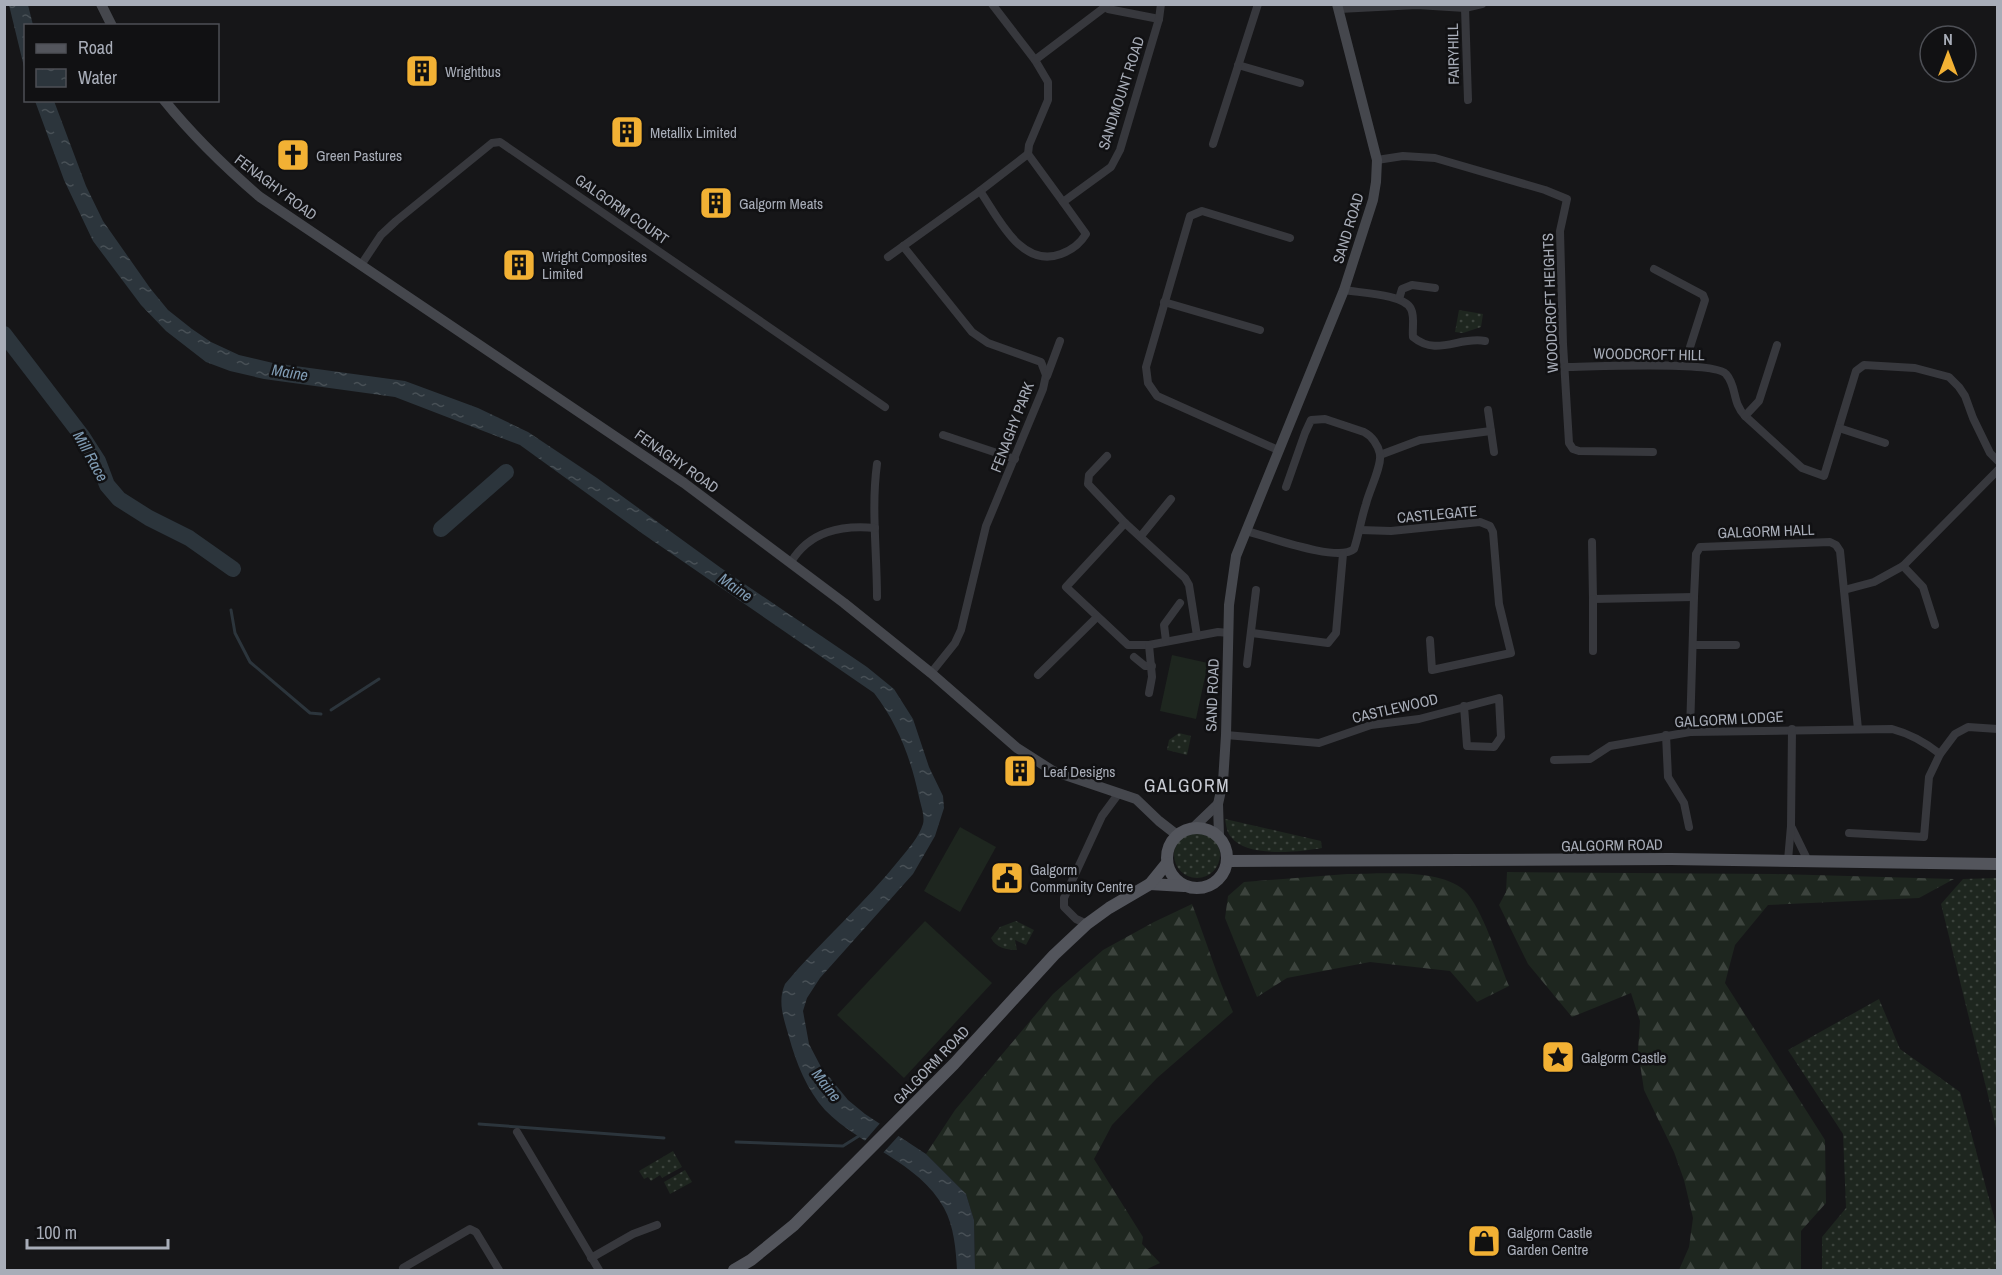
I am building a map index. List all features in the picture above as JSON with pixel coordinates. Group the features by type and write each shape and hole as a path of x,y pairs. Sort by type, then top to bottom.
{"main road":[{"path":"1150,884 1203,888 1220,879 1228,861 1224,843 1211,831 1194,827 1177,835 1168,849 1167,863 1171,874 1185,886"},
{"name":"GALGORM ROAD","path":"1228,861 1773,860 1789,855 1808,861 1998,864"},
{"name":"GALGORM ROAD","path":"734,1270 787,1232 954,1064 1030,980 1087,924 1150,884 1167,863"}],"street":[{"path":"101,4 111,24"},
{"path":"980,191 1019,245 1031,253 1042,257 1053,257 1065,253 1086,234 1028,154 1029,145 1048,100 1048,82 1035,60 992,4"},
{"name":"SANDMOUNT ROAD","path":"1064,202 1111,167 1120,150 1159,19 1161,4"},
{"path":"1213,144 1258,4"},
{"name":"FAIRYHILL","path":"1338,7 1417,5 1466,8 1482,4"},
{"path":"1035,60 1105,6 1108,9 1159,19"},
{"name":"SAND ROAD","path":"1219,836 1218,804 1223,782 1226,735 1229,605 1236,556 1344,290 1373,200 1376,182 1377,160 1338,7"},
{"name":"FAIRYHILL","path":"1466,8 1468,100"},
{"path":"1238,65 1300,83"},
{"name":"FENAGHY ROAD","path":"166,102 190,132 260,197 684,483 844,603 931,673 1017,748 1053,771 1136,799 1177,835"},
{"name":"GALGORM COURT","path":"361,266 381,235 396,221 492,143 500,142 885,406"},
{"path":"888,256 947,216 1028,154"},
{"name":"WOODCROFT HEIGHTS","path":"1377,160 1403,156 1435,158 1545,190 1567,199 1560,231 1569,443 1573,449 1579,451 1653,452"},
{"path":"1278,450 1157,396 1148,383 1146,367 1190,216 1196,212 1202,212 1290,238"},
{"name":"FENAGHY PARK","path":"903,246 972,332 988,343 1041,362 1046,375 1015,459 986,526 961,630 955,643 931,673"},
{"path":"1654,269 1703,295 1705,300 1690,347 1688,365"},
{"path":"1399,299 1402,289 1408,285 1436,288"},
{"path":"1344,290 1399,299 1409,305 1413,312 1413,337 1422,344 1445,346 1470,339 1485,341"},
{"path":"1164,302 1260,330"},
{"path":"1043,388 1060,341"},
{"path":"1744,416 1759,401 1777,345"},
{"path":"1885,443 1839,428 1856,371 1864,364 1914,369 1949,377 1959,387 1990,453 1998,461"},
{"name":"WOODCROFT HILL","path":"1565,367 1688,365 1719,369 1726,373 1737,408 1744,416 1802,468 1824,476 1839,428"},
{"path":"1488,410 1494,452"},
{"path":"1246,531 1303,548 1342,554 1350,553 1354,549 1360,530 1380,455 1370,435 1325,419 1316,419 1308,424 1286,487"},
{"path":"1380,455 1420,440 1491,431"},
{"path":"943,435 1015,459"},
{"path":"1107,456 1089,475 1088,484 1125,523 1185,578 1189,585 1197,636"},
{"path":"877,464 873,492 877,597"},
{"path":"1844,590 1875,582 1903,566 1998,470"},
{"path":"1141,536 1171,499"},
{"name":"CASTLEGATE","path":"1360,530 1391,531 1480,522 1490,526 1493,532 1499,604 1511,653 1432,670 1430,640"},
{"path":"1125,523 1066,587 1128,645 1149,645 1229,633"},
{"path":"791,562 797,552 822,533 852,526 875,528"},
{"path":"1592,542 1593,651"},
{"name":"GALGORM HALL","path":"1690,732 1696,555 1700,548 1830,542 1840,551 1858,729"},
{"path":"1252,633 1328,643 1336,633 1342,554"},
{"path":"1903,566 1923,587 1935,625"},
{"path":"1247,664 1256,590"},
{"path":"1593,599 1694,597"},
{"path":"1166,641 1164,625 1180,603"},
{"path":"1038,675 1097,617"},
{"path":"1149,645 1152,666 1149,693"},
{"path":"1693,645 1736,645"},
{"path":"1134,657 1144,666 1152,666"},
{"name":"CASTLEWOOD","path":"1226,735 1319,743 1371,725 1419,719 1464,706 1499,698 1501,737 1494,747 1467,746 1464,706"},
{"path":"1849,833 1924,837 1929,777 1940,754 1955,734 1968,727 1998,729"},
{"name":"GALGORM LODGE","path":"1789,855 1792,729"},
{"name":"GALGORM LODGE","path":"1554,760 1590,759 1610,746 1666,735 1690,732 1792,729 1892,729 1922,740 1940,754"},
{"name":"GALGORM LODGE","path":"1666,735 1668,777 1684,803 1689,827"},
{"path":"1087,924 1069,914 1064,907 1064,897 1102,816 1119,793"},
{"path":"1194,827 1218,804"},
{"name":"GALGORM LODGE","path":"1791,826 1808,861"},
{"path":"517,1132 598,1270"},
{"path":"591,1258 633,1234 657,1225"},
{"path":"405,1270 403,1268 470,1229 476,1232 499,1270"}],"green space":[{"path":"1459,310 1483,314 1481,327 1463,333 1455,332"},
{"path":"1172,655 1208,663 1196,719 1160,711"},
{"path":"1179,733 1191,736 1187,755 1167,750 1169,740"},
{"path":"1225,819 1321,841 1322,848 1274,852 1249,848 1239,844 1230,835"},
{"path":"960,827 996,847 960,912 924,891"},
{"path":"1197,832 1206,833 1213,839 1219,846 1219,864 1213,871 1206,877 1197,878 1188,877 1181,871 1175,864 1174,855 1175,846 1181,839 1188,833"},
{"path":"1507,872 1775,874 1954,879 1919,898 1768,905 1735,945 1725,983 1825,1140 1826,1203 1801,1231 1801,1270 1679,1270 1689,1247 1693,1218 1684,1180 1674,1152 1644,1090 1638,1051 1640,1021 1631,993 1572,1017 1528,964 1499,905 1506,892"},
{"path":"1347,874 1424,875 1440,878 1464,890 1484,922 1509,986 1477,1002 1450,971 1370,962 1287,978 1257,997 1225,918 1228,896 1244,882"},
{"path":"1998,878 1997,1132 1941,904 1963,879"},
{"path":"1192,904 1233,1012 1157,1078 1112,1125 1094,1159 1143,1237 1142,1244 1160,1263 1145,1270 975,1270 974,1220 966,1194 926,1154 955,1110 1053,994 1103,950"},
{"path":"925,921 992,983 904,1078 837,1015"},
{"path":"1016,921 1034,930 1026,945 1015,940 1017,950 1013,950 996,944 991,938 1000,927"},
{"path":"1879,999 1900,1049 1960,1092 1997,1228 1997,1270 1822,1270 1822,1237 1846,1208 1843,1134 1788,1050"},
{"path":"673,1151 682,1167 662,1178 660,1175 651,1181 648,1177 644,1179 639,1171"},
{"path":"685,1170 692,1182 670,1194 664,1182"}],"water":[{"path":"9,5 28,5 33,24 24,24 24,67"},
{"name":"Maine","path":"35,102 54,102 86,186 103,221 150,288 168,310 211,342 239,355 273,363 405,381 478,408 528,432 597,478 721,568 867,667 894,689 913,719 929,767 943,796 944,808 935,836 913,874 820,978 807,998 803,1011 809,1044 821,1067 848,1100 865,1114 926,1154 966,1194 974,1220 975,1270 957,1270 950,1222 944,1208 920,1178 839,1123 819,1102 799,1066 782,1011 785,984 886,875 913,843 923,824 923,811 908,756 890,717 874,693 643,534 520,445 395,397 264,379 230,371 206,362 166,331 141,305 93,241 64,180"}],"pier":[{"path":"882,1121 901,1133 881,1155 863,1143"}],"waterway":[{"name":"Mill Race","path":"4,334 82,436 98,461 107,485 119,499 149,518 189,538 233,569"},
{"name":"Mill Race","path":"441,529 506,472"},
{"path":"231,610 235,633 250,662 310,713 321,714"},
{"path":"331,710 379,679"},
{"path":"479,1124 664,1138"},
{"path":"736,1142 843,1146 862,1134"}],"place":[{"name":"Wrightbus","path":"422,71"},
{"name":"Metallix Limited","path":"627,132"},
{"name":"Green Pastures","path":"293,155"},
{"name":"Galgorm Meats","path":"716,203"},
{"name":"Wright Composites Limited","path":"519,265"},
{"name":"Leaf Designs","path":"1020,771"},
{"name":"Galgorm Community Centre","path":"1007,878"},
{"name":"Galgorm Castle","path":"1558,1057"},
{"name":"Galgorm Castle Garden Centre","path":"1484,1241"}],"district":[{"name":"GALGORM","path":"1187,785"}]}
